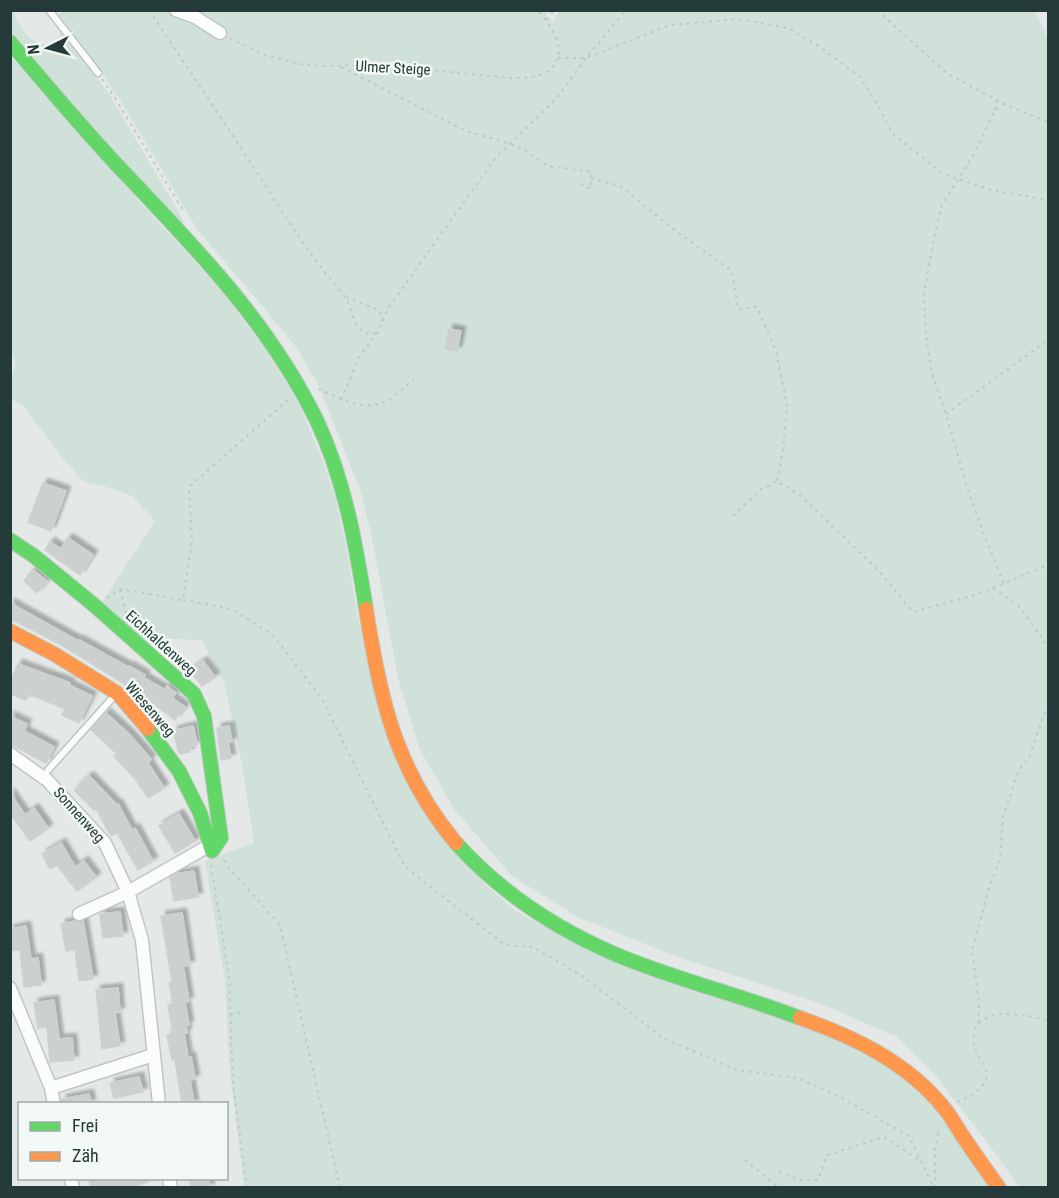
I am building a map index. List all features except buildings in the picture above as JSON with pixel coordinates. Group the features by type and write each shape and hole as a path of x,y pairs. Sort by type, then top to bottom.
{"street":[{"path":"176,10 220,33"},
{"path":"10,42 108,156 184,234 218,273 275,349 300,389 327,446 339,478 356,548 385,705 397,743 414,782 432,813 458,846 488,877 520,903 559,927 643,965 755,1000 840,1032 891,1060 948,1106 999,1188"},
{"name":"Eichhaldenweg","path":"10,540 34,556 94,605 194,694 204,716 221,838 213,848"},
{"name":"Wiesenweg","path":"10,632 54,654 117,693 134,718 152,732 179,771 200,813 213,848"},
{"name":"Sonnenweg","path":"10,754 47,780 105,843 128,892 142,940 159,1102"},
{"path":"79,914 128,892 213,848"},
{"path":"10,988 51,1088 54,1102"},
{"path":"51,1088 153,1055"}],"lane":[{"path":"48,10 98,73"},
{"path":"48,770 117,693"}],"path":[{"path":"149,10 294,231 345,297 357,326 364,332 377,333"},
{"path":"537,10 547,20 559,44 558,58 586,58 670,25 738,19 788,28 820,47 860,77 892,133 943,174 991,190 1048,200"},
{"path":"547,20 554,10"},
{"path":"341,399 360,356 382,325 389,307 486,171 508,143 556,99 626,10"},
{"path":"877,10 948,74 1004,104 1048,122"},
{"name":"Ulmer Steige","path":"220,33 265,55 320,66 379,65 526,78 548,71 558,58"},
{"path":"338,66 465,131 508,143 526,151 548,166 592,172 590,189 581,184"},
{"path":"98,73 184,212"},
{"path":"997,99 995,110 974,154 940,207 924,294 926,336 932,374 966,484 1004,583"},
{"path":"995,110 1004,104"},
{"path":"591,178 620,186 677,232 732,271 738,309 757,307 776,351 787,406 783,451 777,481"},
{"path":"345,297 379,310 382,325"},
{"path":"946,414 1048,340"},
{"path":"120,589 183,600 192,540 189,487 300,389 315,388 354,404 377,405 388,401 414,380"},
{"path":"734,516 760,490 777,481"},
{"path":"777,481 801,496 880,572 913,612 978,594 1048,565"},
{"path":"993,588 1020,607 1048,646"},
{"path":"948,1106 980,1089 986,1079 986,1071 973,1041 978,1023 979,1002 972,950 987,895 1000,860 1003,817 1019,770 1029,758 1048,707"},
{"path":"213,848 210,866 229,977 233,1085 247,1188"},
{"path":"229,868 280,925 340,1188"},
{"path":"230,1014 241,1013"},
{"path":"978,1023 987,1017 1000,1014 1048,1020"},
{"path":"935,1188 935,1150 939,1129"},
{"path":"779,1172 799,1180 818,1180 827,1155 884,1137 922,1162"},
{"path":"745,1160 779,1188"}],"green space":[{"path":"13,10 24,32 36,42 50,44 59,41 60,32 108,92 180,214 184,225 64,98 11,31 11,11"},
{"path":"63,10 548,10 546,15 553,22 559,10 1032,10 1036,13 1048,39 1048,1187 1020,1187 935,1075 897,1037 819,1003 672,955 577,917 511,875 454,809 419,748 398,678 372,538 360,490 319,386 296,347 197,229 123,105 92,58 59,16"},
{"path":"11,57 219,288 266,350 287,384 301,409 334,493 345,540 359,623 383,728 484,883 516,911 563,937 863,1049 899,1075 939,1111 992,1187 244,1187 229,1062 225,980 205,861 254,843 242,764 224,682 202,640 138,638 102,602 155,521 132,496 83,481 23,406 11,399 11,379 16,365 11,351"}],"traffic: fast":[{"path":"10,42 90,135 201,255 252,317 298,385 327,444 342,490 366,609"},
{"path":"10,540 34,556 94,605 194,694 204,716 221,838 212,851 200,813 179,771 148,729"},
{"path":"456,843 511,894 572,934 617,955 662,972 800,1018"}],"traffic: slow":[{"path":"366,609 378,674 394,733 419,789 435,816 456,843"},
{"path":"10,631 54,654 117,693 148,729"},
{"path":"800,1018 860,1043 913,1077 947,1111 999,1188"}]}
